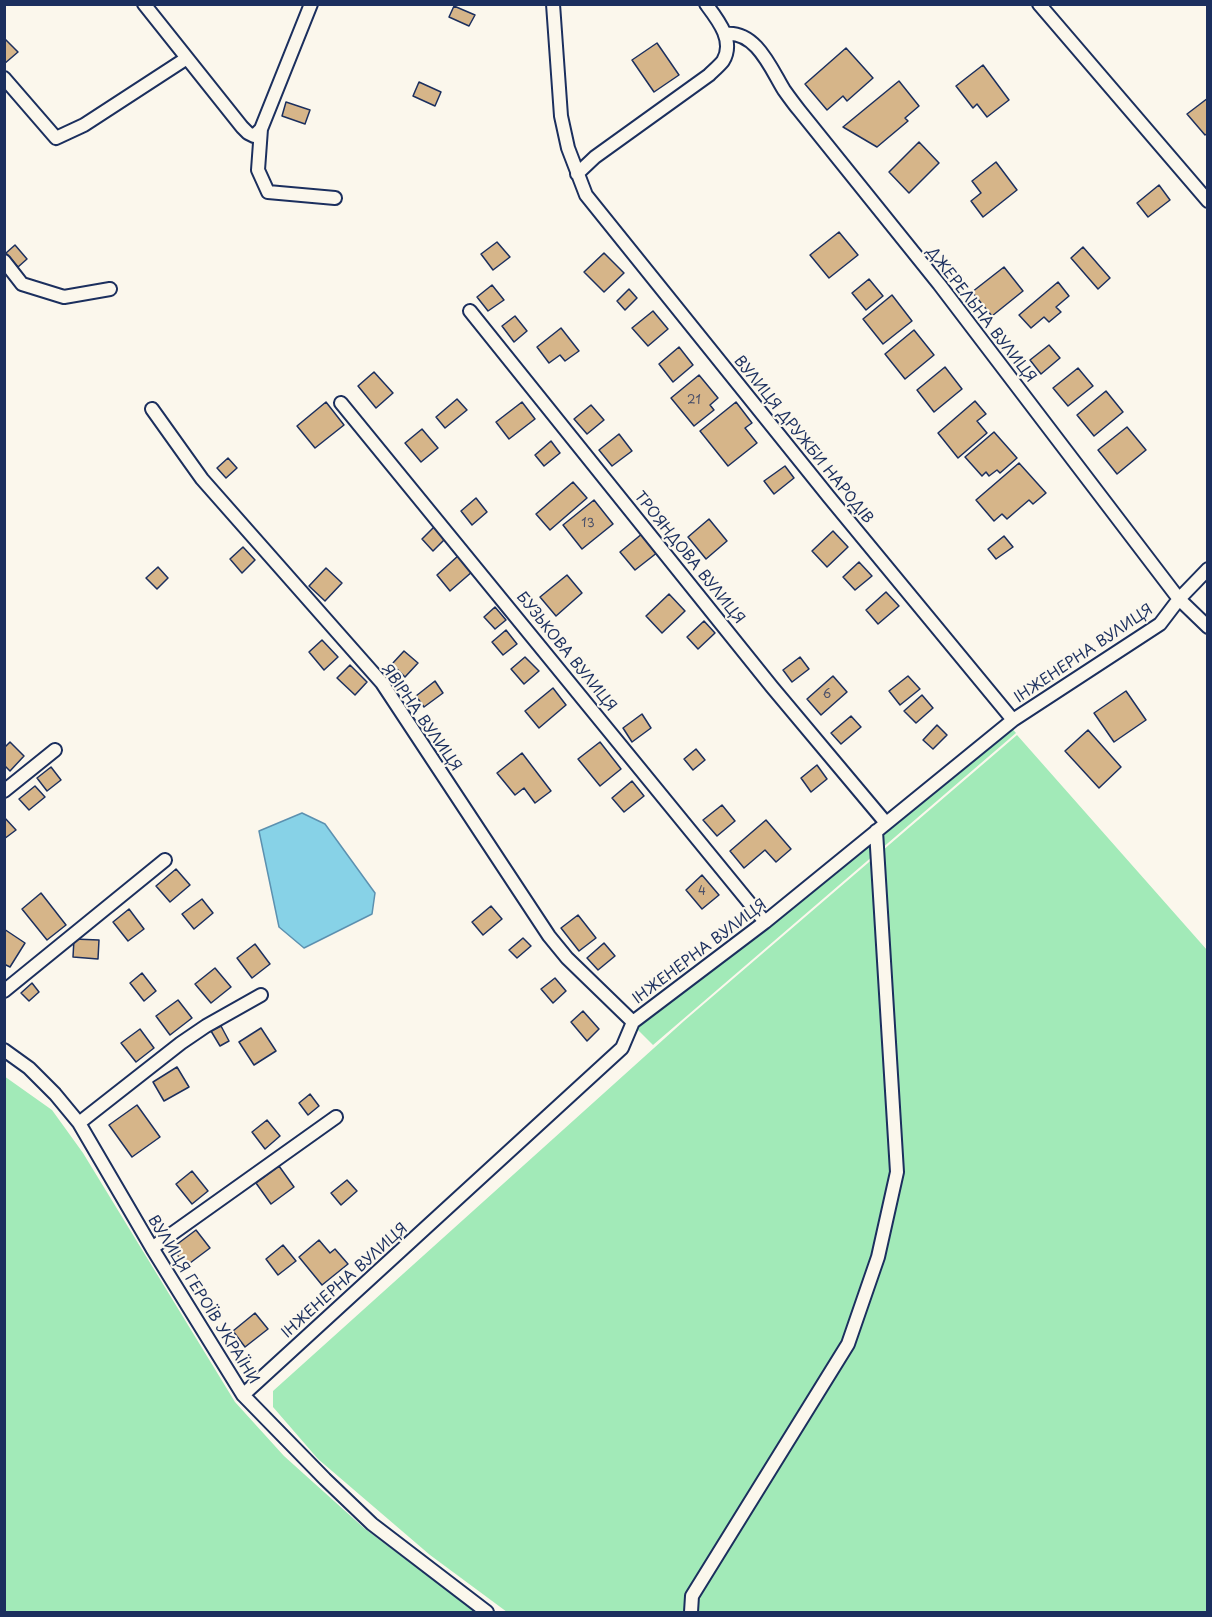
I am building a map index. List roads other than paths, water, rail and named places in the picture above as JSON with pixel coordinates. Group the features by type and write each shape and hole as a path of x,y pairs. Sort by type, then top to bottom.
{"street":[{"path":"144,4 248,133 254,136 261,129"},
{"path":"311,4 261,129 258,170 268,192 335,198"},
{"name":"ВУЛИЦЯ ДРУЖБИ НАРОДІВ","path":"554,4 561,116 568,148 586,195 1013,720"},
{"path":"577,174 595,157 709,75 723,61 728,47 725,34 719,21 706,4"},
{"path":"1039,4 1208,201"},
{"name":"ДЖЕРЕЛЬНА ВУЛИЦЯ","path":"725,34 734,33 743,36 762,52 799,110 939,284 1179,599 1208,627"},
{"path":"4,78 56,138 84,124 187,58"},
{"path":"4,261 22,284 64,297 110,289"},
{"name":"ТРОЯНДОВА ВУЛИЦЯ","path":"470,311 758,668 881,827"},
{"name":"БУЗЬКОВА ВУЛИЦЯ","path":"341,403 765,922"},
{"name":"ЯВІРНА ВУЛИЦЯ","path":"152,409 202,479 382,683 549,936 567,958 633,1022"},
{"name":"ІНЖЕНЕРНА ВУЛИЦЯ","path":"243,1395 622,1048 633,1022 765,922 1013,720 1160,624 1179,599 1208,569"},
{"path":"4,791 55,750"},
{"path":"691,1612 692,1596 848,1344 878,1257 897,1172 881,827"},
{"path":"4,991 165,860"},
{"path":"79,1123 190,1038 261,995"},
{"name":"ВУЛИЦЯ ГЕРОЇВ УКРАЇНИ","path":"4,1050 29,1068 79,1123 152,1248 243,1395 372,1524 487,1612"},
{"path":"152,1248 336,1117"}],"water":[{"path":"302,813 325,824 375,893 372,914 304,948 279,927 259,831"}]}
